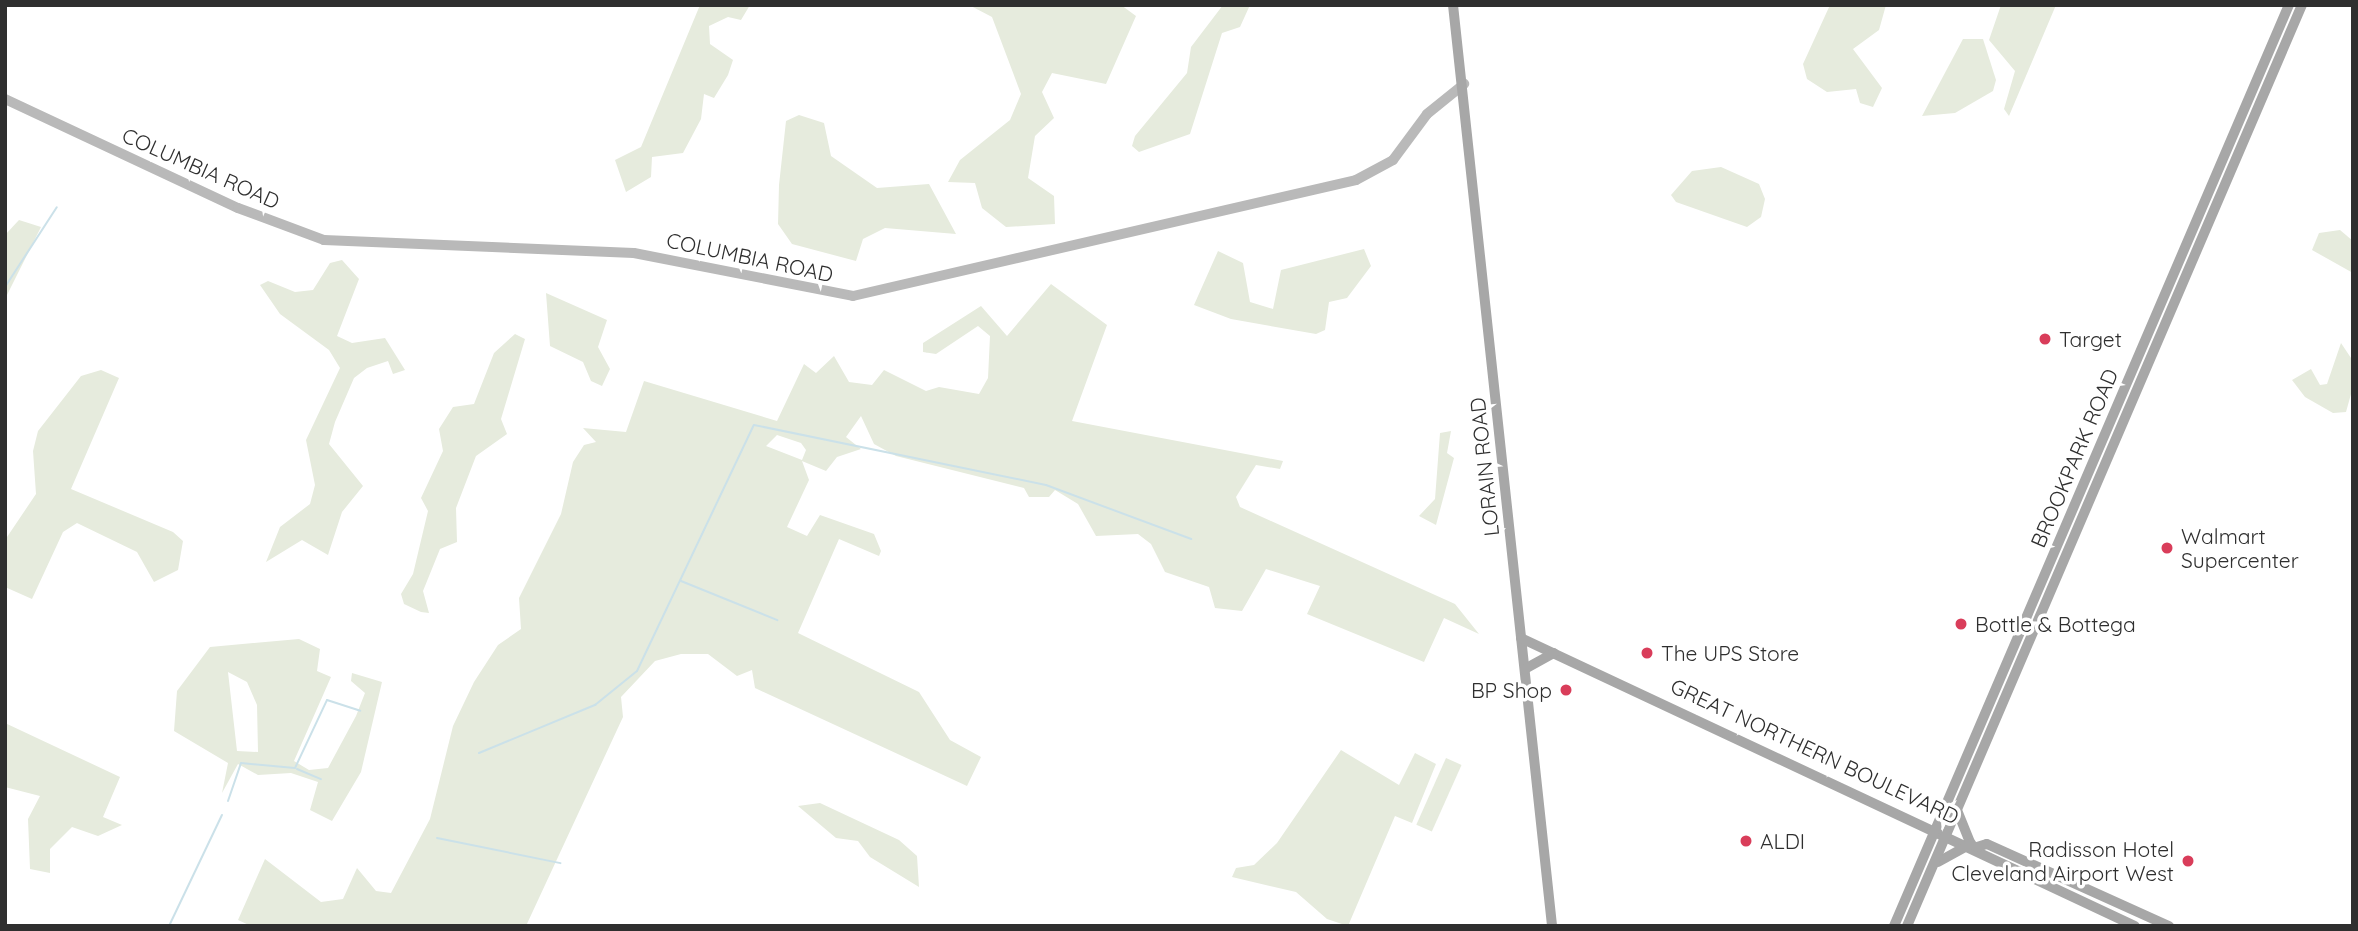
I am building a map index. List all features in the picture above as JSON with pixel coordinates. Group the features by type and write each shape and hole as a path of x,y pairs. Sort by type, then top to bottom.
{"main road":[{"name":"LORAIN ROAD","path":"1453,5 1464,84 1552,926"},
{"name":"BROOKPARK ROAD","path":"1894,926 2289,5"},
{"name":"BROOKPARK ROAD","path":"1907,926 2302,5"},
{"name":"COLUMBIA ROAD","path":"5,99 238,208 324,240 634,253 853,296 1356,180 1393,160 1427,114 1464,84"},
{"name":"GREAT NORTHERN BOULEVARD","path":"1521,638 1947,833 1974,846 1982,857 2134,926"},
{"path":"1525,669 1554,653"},
{"path":"1928,876 1944,854 1974,846 1957,810"},
{"name":"GREAT NORTHERN BOULEVARD","path":"1974,846 1987,844 2169,926"}],"shaded area":[{"path":"700,5 750,5 741,20 728,17 709,26 710,44 733,60 728,75 714,98 704,94 701,119 683,153 652,157 651,177 626,192 615,160 641,147"},
{"path":"969,5 1121,5 1136,16 1106,84 1052,73 1042,92 1054,118 1035,136 1028,178 1054,196 1055,224 1006,227 982,208 975,183 948,182 960,160 1010,120 1021,94 992,17"},
{"path":"1223,5 1250,5 1240,27 1222,33 1190,134 1139,152 1132,146 1135,136 1187,73 1191,47"},
{"path":"1830,5 1886,5 1879,30 1853,49 1882,88 1873,107 1860,103 1856,89 1827,92 1807,79 1803,64"},
{"path":"2001,5 2056,5 2009,116 2004,109 2015,71 1989,40"},
{"path":"1963,39 1983,39 1996,80 1993,91 1955,113 1922,116"},
{"path":"799,115 824,123 831,156 877,188 929,184 956,234 885,228 863,239 856,261 792,244 778,224 779,185 786,121"},
{"path":"1721,167 1759,184 1765,199 1761,217 1747,227 1676,202 1671,195 1692,171"},
{"path":"19,220 41,227 5,299 5,235"},
{"path":"2340,230 2353,241 2353,273 2312,250 2319,233"},
{"path":"1364,249 1371,266 1347,298 1329,302 1325,330 1316,334 1231,319 1194,305 1218,251 1243,263 1250,302 1273,309 1281,270"},
{"path":"342,260 359,279 337,336 352,343 385,338 405,370 393,374 388,361 367,368 354,378 335,422 329,444 363,486 342,512 328,555 302,540 266,562 280,527 310,504 315,485 306,440 340,368 329,350 280,314 260,285 268,281 295,292 313,290 330,263"},
{"path":"1051,284 1107,325 1072,421 1283,461 1280,469 1256,465 1236,497 1240,507 1455,604 1479,634 1444,618 1424,662 1307,614 1320,586 1266,569 1242,611 1215,608 1209,587 1165,572 1151,544 1138,534 1096,536 1078,504 1055,490 1049,497 1029,497 1024,488 896,456 874,444 861,416 846,437 861,449 837,457 826,471 802,461 809,480 787,527 807,536 820,515 874,534 881,551 879,556 839,539 798,633 919,692 950,740 981,757 967,786 755,688 752,670 737,676 708,654 681,654 655,661 621,697 623,717 526,926 251,926 238,920 265,859 321,902 343,899 357,868 376,891 391,893 430,819 453,726 474,682 498,645 521,629 519,598 561,514 573,462 584,445 596,442 583,428 626,432 644,381 777,421 804,364 816,373 834,356 849,382 872,385 884,370 926,391 939,387 979,394 988,378 990,336 978,326 936,354 923,352 923,343 981,306 1007,336","holes":["777,435 801,443 806,450 802,460 766,446"]},
{"path":"546,293 607,320 598,347 610,369 602,386 591,381 583,362 550,346"},
{"path":"515,334 525,339 501,419 507,434 476,456 456,508 457,542 440,549 423,591 429,613 421,612 404,604 401,594 413,574 428,511 421,498 443,451 439,429 453,407 474,404 494,353"},
{"path":"2341,343 2353,361 2351,394 2346,412 2333,413 2305,397 2292,380 2311,369 2320,385 2327,384"},
{"path":"101,370 119,378 71,489 173,532 183,541 178,570 154,582 137,552 77,523 63,532 32,599 5,587 5,540 36,494 33,451 38,431 81,376"},
{"path":"1451,431 1447,453 1454,458 1436,525 1419,516 1435,499 1440,433"},
{"path":"299,639 320,649 317,671 331,677 294,761 309,770 328,768 356,716 365,693 351,681 352,673 382,682 361,772 332,821 310,810 318,782 291,773 258,775 238,764 222,793 228,763 174,731 177,691 210,647","holes":["228,672 247,682 257,705 258,752 237,751"]},
{"path":"5,723 120,777 103,817 122,825 98,836 72,827 50,849 50,873 30,869 28,819 40,796 5,787"},
{"path":"1341,750 1399,785 1415,753 1436,764 1412,823 1395,816 1348,926 1327,919 1296,892 1232,877 1236,868 1254,865 1277,843"},
{"path":"1446,758 1462,765 1432,832 1416,825"},
{"path":"820,803 899,840 917,856 919,887 870,857 858,841 836,838 798,806"}],"waterway":[{"path":"5,287 57,207"},
{"path":"479,753 595,705 637,671 754,425 1046,485 1191,539"},
{"path":"681,581 777,620"},
{"path":"228,801 241,763 295,768 327,700 360,711"},
{"path":"297,769 321,779"},
{"path":"169,926 222,815"},
{"path":"437,838 560,863"}],"place":[{"name":"Target","path":"2045,339"},
{"name":"Walmart Supercenter","path":"2167,548"},
{"name":"Bottle & Bottega","path":"1961,624"},
{"name":"The UPS Store","path":"1647,653"},
{"name":"BP Shop","path":"1566,690"},
{"name":"ALDI","path":"1746,841"},
{"name":"Radisson Hotel Cleveland Airport West","path":"2188,861"}]}
